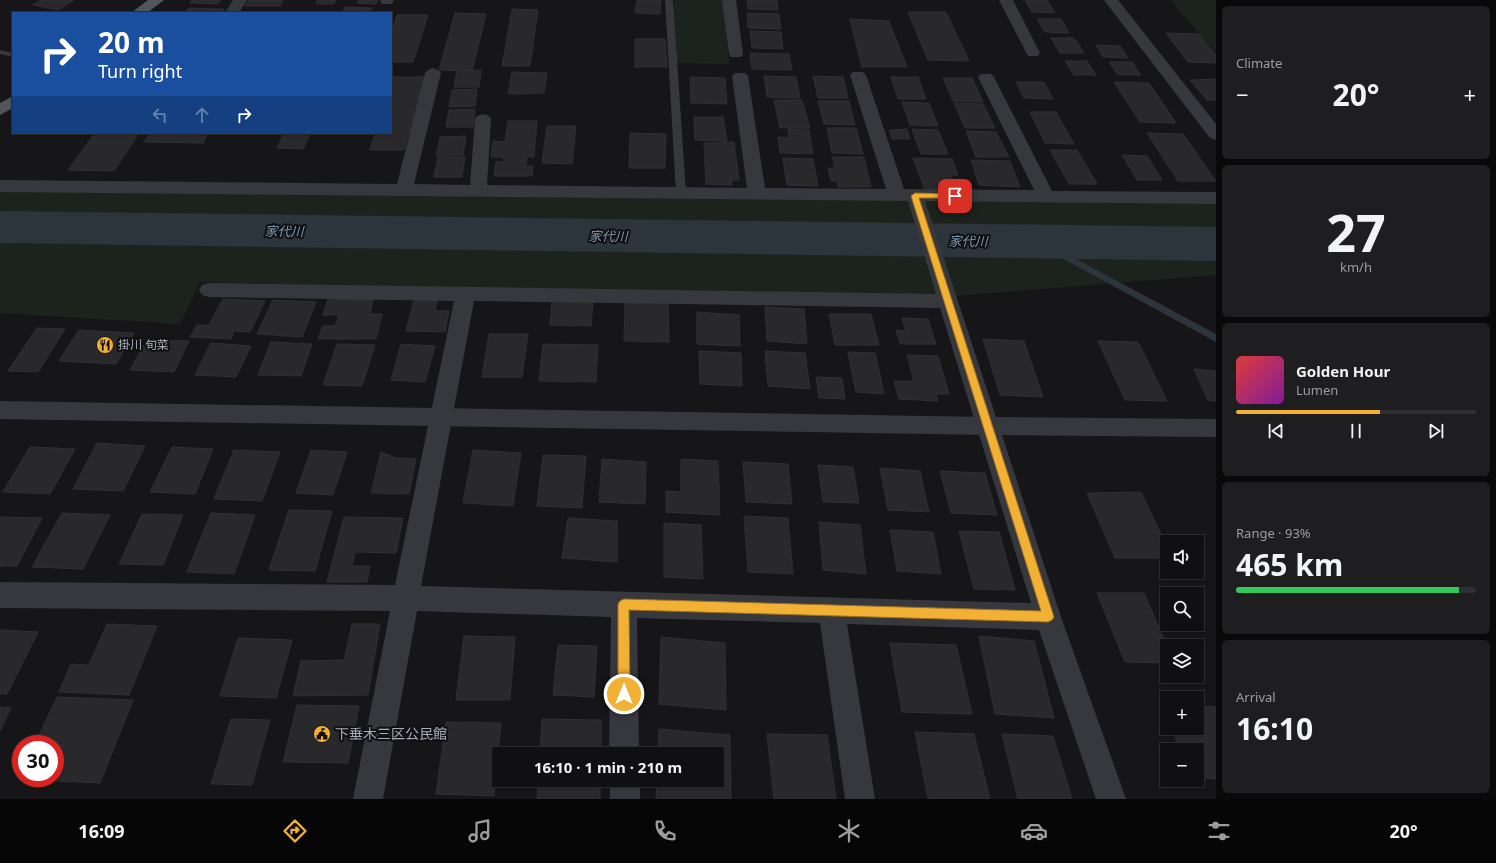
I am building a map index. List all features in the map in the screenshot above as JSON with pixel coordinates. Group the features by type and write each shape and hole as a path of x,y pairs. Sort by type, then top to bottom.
{"main road":[{"path":"139,12 157,0"},
{"path":"0,110 12,102"}],"street":[{"path":"233,12 240,0"},
{"path":"730,0 736,54"},
{"path":"1006,0 1033,53"},
{"path":"1111,0 1216,135"},
{"path":"404,190 433,73"},
{"path":"858,75 897,196"},
{"path":"740,76 757,194"},
{"path":"986,77 1046,197"},
{"path":"478,191 483,119"},
{"path":"0,186 897,196 917,202 1046,197 1216,198"},
{"path":"917,202 1048,617 1111,799"},
{"path":"209,290 948,301"},
{"path":"368,799 405,598 465,294"},
{"path":"0,410 988,426 1216,428"},
{"path":"0,595 405,598 1048,617"},
{"path":"624,604 624,747"},
{"path":"832,611 860,799"},
{"path":"624,787 625,799"}],"lane":[{"path":"669,0 681,193"},
{"path":"0,52 12,55"}],"shaded area":[{"path":"674,0 724,0 729,64 676,63"},
{"path":"1170,0 1216,0 1216,52"},
{"path":"0,186 1216,199 1216,275 904,300 200,282 180,324 0,313"}],"building":[{"path":"41,0 74,0 58,10 33,5"},
{"path":"192,0 221,0 218,4 190,3"},
{"path":"249,0 283,0 280,6 245,6"},
{"path":"318,0 336,0 334,4 316,4"},
{"path":"359,0 378,0 376,4 357,3"},
{"path":"637,0 661,0 660,14 635,13"},
{"path":"747,0 777,0 778,10 748,9"},
{"path":"1025,0 1047,0 1055,13 1032,12"},
{"path":"345,7 372,8 370,12 342,12"},
{"path":"189,8 224,9 222,12 185,12"},
{"path":"512,9 538,10 530,66 502,66"},
{"path":"908,12 946,12 969,61 928,60"},
{"path":"455,13 486,14 472,71 439,70"},
{"path":"747,13 779,14 781,29 748,28"},
{"path":"397,15 428,15 413,62 392,62 392,29"},
{"path":"850,19 889,21 907,67 862,67"},
{"path":"1037,19 1061,19 1069,33 1045,32"},
{"path":"750,31 781,32 783,49 752,48"},
{"path":"1166,33 1199,34 1216,55 1216,63 1188,62"},
{"path":"1051,38 1074,38 1084,53 1060,53"},
{"path":"635,39 665,39 667,67 635,67"},
{"path":"1096,45 1120,46 1128,58 1103,57"},
{"path":"750,53 789,54 792,70 752,69"},
{"path":"1065,61 1087,61 1096,75 1074,75"},
{"path":"1109,62 1132,62 1141,75 1118,75"},
{"path":"481,70 479,87 454,87 457,71"},
{"path":"512,72 547,73 544,93 508,94"},
{"path":"764,76 796,77 800,98 767,97"},
{"path":"813,76 843,77 848,98 818,98"},
{"path":"394,77 425,77 404,150 370,150 375,134 392,134 392,82"},
{"path":"690,77 725,78 727,104 691,103"},
{"path":"891,77 918,77 926,99 898,99"},
{"path":"943,78 972,78 983,102 953,101"},
{"path":"1216,79 1216,100 1207,100 1190,80"},
{"path":"1016,82 1044,82 1053,99 1024,98"},
{"path":"1114,82 1149,83 1176,123 1140,122"},
{"path":"477,89 475,106 449,107 452,90"},
{"path":"774,100 802,100 810,128 780,128"},
{"path":"818,101 849,101 855,125 824,124"},
{"path":"902,102 929,103 938,126 910,125"},
{"path":"954,103 983,104 995,128 965,128"},
{"path":"475,109 473,127 446,127 449,110"},
{"path":"1030,112 1056,112 1074,144 1045,143"},
{"path":"694,117 723,117 727,141 695,140"},
{"path":"508,121 537,121 534,157 527,157 526,166 533,166 532,176 494,176 496,162 503,162 504,157 491,157 493,141 505,142"},
{"path":"547,126 576,126 572,164 542,163"},
{"path":"827,128 856,128 863,154 832,153"},
{"path":"788,129 809,130 813,154 780,153 778,137 789,138"},
{"path":"907,129 910,139 892,139 889,130"},
{"path":"912,129 938,130 948,154 921,154"},
{"path":"966,131 996,132 1009,157 976,157"},
{"path":"630,133 666,134 665,168 629,168"},
{"path":"1147,133 1183,134 1216,181 1178,181"},
{"path":"94,134 138,134 114,171 68,170"},
{"path":"149,134 208,134 203,143 144,142"},
{"path":"284,134 310,134 303,149 277,148"},
{"path":"466,136 463,155 436,156 440,137"},
{"path":"734,142 739,180 731,180 732,185 706,184 704,143"},
{"path":"1050,150 1077,150 1097,184 1069,184"},
{"path":"1122,155 1147,156 1162,180 1137,180"},
{"path":"438,157 465,157 462,177 434,177"},
{"path":"832,157 864,157 871,187 838,187 837,181 831,181 828,168 835,168"},
{"path":"783,158 813,159 818,186 787,185"},
{"path":"913,158 952,159 958,175 951,175 957,190 925,190"},
{"path":"971,160 1010,161 1020,187 979,185"},
{"path":"223,299 265,301 250,332 234,331 231,339 190,337 197,325 209,325"},
{"path":"328,299 373,300 370,314 382,314 376,339 318,339 323,326 335,326 339,315 323,315"},
{"path":"273,300 316,302 302,337 257,334"},
{"path":"414,300 437,300 435,311 449,311 445,332 406,331"},
{"path":"552,301 593,302 591,326 550,325"},
{"path":"625,302 668,302 669,342 624,341"},
{"path":"765,307 804,309 807,344 767,341"},
{"path":"697,312 739,315 740,346 697,344"},
{"path":"829,314 871,314 879,345 835,345"},
{"path":"902,318 928,319 936,344 900,344 896,330 906,331"},
{"path":"37,328 65,329 38,372 8,371"},
{"path":"79,330 134,333 116,364 59,361"},
{"path":"489,334 528,334 522,377 482,377"},
{"path":"983,339 1024,341 1043,397 1000,395"},
{"path":"147,340 189,341 174,372 130,370"},
{"path":"1098,341 1138,342 1167,401 1125,400"},
{"path":"271,342 312,344 301,376 258,375"},
{"path":"211,343 251,346 236,377 195,375"},
{"path":"337,344 375,345 362,386 323,385"},
{"path":"401,344 435,346 425,382 391,380"},
{"path":"543,344 598,345 596,382 539,381"},
{"path":"699,351 741,353 742,386 700,384"},
{"path":"765,351 805,353 810,389 768,386"},
{"path":"848,352 875,353 884,394 856,392"},
{"path":"907,355 938,356 949,394 936,394 938,401 899,399 894,381 914,381"},
{"path":"1194,369 1216,371 1216,401 1208,400"},
{"path":"816,377 842,378 845,399 819,398"},
{"path":"97,443 145,446 123,491 73,489"},
{"path":"30,447 75,449 50,494 3,492"},
{"path":"172,447 213,449 195,494 150,492"},
{"path":"234,450 280,452 262,501 214,499"},
{"path":"311,450 347,452 333,495 296,493"},
{"path":"473,450 521,453 513,506 463,503"},
{"path":"381,452 396,458 416,459 409,494 371,493"},
{"path":"543,455 586,456 582,508 537,506"},
{"path":"602,459 646,462 645,504 599,502"},
{"path":"681,459 718,461 720,515 666,512 666,491 681,492"},
{"path":"743,462 788,464 792,504 746,502"},
{"path":"818,465 853,467 859,503 823,502"},
{"path":"880,468 920,471 929,512 888,510"},
{"path":"940,471 985,473 997,515 951,513"},
{"path":"1141,492 1161,535 1160,535 1160,558 1115,558 1087,493"},
{"path":"289,510 332,511 315,571 269,570"},
{"path":"62,513 110,515 83,569 32,567"},
{"path":"211,513 255,515 234,574 187,572"},
{"path":"142,514 183,515 163,565 119,564"},
{"path":"744,516 788,518 793,574 748,572"},
{"path":"0,517 42,518 17,566 0,566"},
{"path":"344,517 403,518 396,553 355,552 352,566 370,566 367,582 327,582"},
{"path":"568,518 617,521 617,562 562,558"},
{"path":"819,522 860,525 866,574 823,570"},
{"path":"664,523 701,525 703,579 664,577"},
{"path":"890,530 933,532 941,574 897,571"},
{"path":"959,531 999,532 1015,590 974,589"},
{"path":"1097,593 1144,593 1164,639 1160,639 1160,663 1125,662"},
{"path":"107,624 157,626 129,695 59,692 71,664 89,665"},
{"path":"352,624 380,624 368,695 293,696 301,661 344,660"},
{"path":"0,630 38,632 7,694 0,694"},
{"path":"464,636 515,637 510,700 456,700"},
{"path":"979,636 1034,641 1054,718 995,714"},
{"path":"661,637 725,643 726,710 659,704"},
{"path":"238,638 292,640 276,698 220,696"},
{"path":"890,643 956,645 972,714 902,712"},
{"path":"558,645 597,646 594,697 553,695"},
{"path":"57,697 133,700 100,783 64,781 64,735 39,735"},
{"name":"下垂木三区公民館","path":"297,705 359,706 348,763 283,762"},
{"path":"1204,706 1216,707 1216,779 1204,778 1204,743 1177,743 1175,735 1204,735"},
{"path":"0,707 11,708 0,731"},
{"path":"231,719 270,720 252,785 211,784"},
{"path":"542,719 601,720 601,747 540,747"},
{"path":"446,722 501,723 499,747 492,747 492,787 495,787 494,796 436,794"},
{"path":"659,729 730,735 731,799 656,799 657,787 724,787 724,747 658,747"},
{"path":"915,732 974,734 990,799 928,799"},
{"path":"767,734 827,735 836,799 774,799"},
{"path":"1002,734 1053,736 1072,799 1018,799"},
{"path":"538,787 600,787 600,799 537,799"}],"waterway":[{"name":"家代川","path":"0,227 1216,244"},
{"path":"1039,242 1216,338"}],"place":[{"name":"掛川 旬菜","path":"105,345"},
{"name":"下垂木三区公民館","path":"322,734"}],"route":[{"path":"624,694 624,604 1048,617 915,196 955,196"}]}
